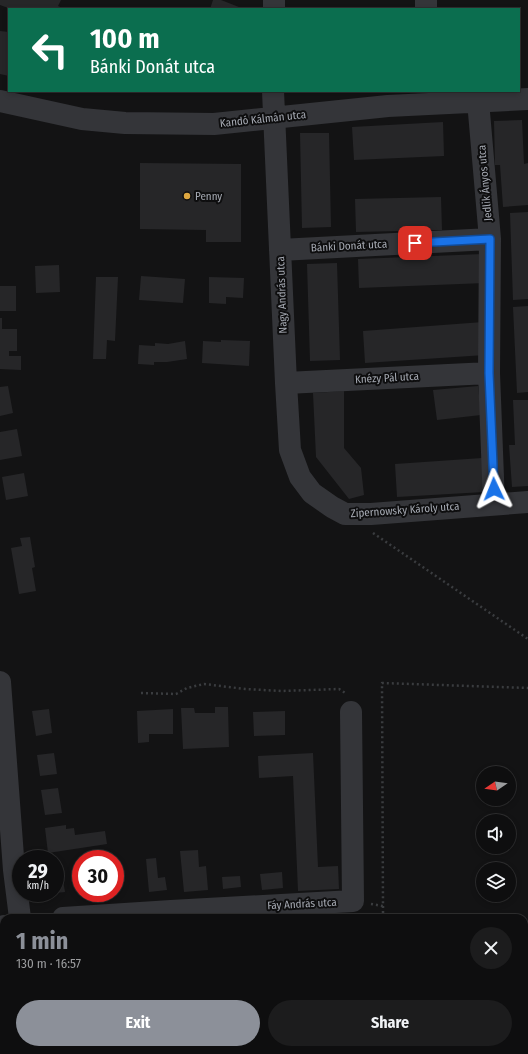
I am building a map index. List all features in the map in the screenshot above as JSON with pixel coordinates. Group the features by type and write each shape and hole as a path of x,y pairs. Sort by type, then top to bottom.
{"street":[{"name":"Nagy András utca","path":"273,92 290,450 300,477 312,493"},
{"name":"Kandó Kálmán utca","path":"0,101 82,119 125,123 214,124 388,106 429,98 478,101 528,99"},
{"name":"Jedlik Ányos utca","path":"478,101 490,239 489,373 494,504"},
{"name":"Bánki Donát utca","path":"280,250 490,239"},
{"name":"Knézy Pál utca","path":"286,383 489,373"},
{"name":"Zipernowsky Károly utca","path":"312,493 345,514 371,514 528,502"},
{"path":"0,682 14,870 20,914"},
{"name":"Fáy András utca","path":"172,914 352,901 351,712"}],"path":[{"path":"371,531 528,639"},
{"path":"383,914 382,683 528,688"},
{"path":"141,693 176,694 187,688 204,684 245,689 281,691 339,689 348,695 351,700 351,712"},
{"path":"352,901 383,906"}],"building":[{"path":"0,0 61,0 58,6 63,8 8,8 0,5"},
{"path":"213,0 221,0 241,8 210,8"},
{"path":"0,31 8,32 8,76 0,74"},
{"path":"522,120 524,164 528,163 528,205 503,207 500,165 495,165 494,121"},
{"path":"443,122 444,156 354,160 352,127"},
{"path":"300,133 329,133 331,227 302,228"},
{"path":"140,163 241,164 241,242 206,242 206,230 140,229"},
{"path":"441,197 442,230 356,232 355,199"},
{"path":"528,212 528,299 513,300 510,213"},
{"path":"483,254 485,283 359,288 358,259"},
{"path":"337,263 340,360 310,361 307,264"},
{"path":"59,265 60,292 36,293 35,266"},
{"path":"141,276 185,279 183,303 139,300"},
{"path":"96,277 118,277 115,341 107,340 106,359 93,359"},
{"path":"209,277 244,278 243,298 226,297 226,304 209,303"},
{"path":"0,286 16,286 16,311 0,311"},
{"path":"528,306 528,392 517,393 513,307"},
{"path":"0,318 2,318 2,329 17,329 17,351 9,351 9,356 21,356 21,370 0,369"},
{"path":"483,322 485,355 365,363 363,331"},
{"path":"221,340 250,341 249,366 202,363 203,341 221,342"},
{"path":"185,341 187,359 154,362 154,365 138,364 139,345 155,346 155,343 168,344"},
{"path":"8,386 13,413 0,416 0,387"},
{"path":"478,386 481,415 437,420 433,390"},
{"path":"344,391 344,448 361,468 364,495 349,499 316,457 313,393"},
{"path":"513,400 528,400 528,486 512,487 509,445 515,445"},
{"path":"17,429 22,456 0,460 0,432"},
{"path":"482,458 484,492 397,497 395,464"},
{"path":"24,473 28,496 6,500 2,477"},
{"path":"30,537 35,567 32,568 36,591 19,594 11,548 22,546 20,538"},
{"path":"215,707 228,707 229,747 183,749 181,708 194,708 195,713 215,713"},
{"path":"49,709 52,733 36,736 32,711"},
{"path":"173,709 173,734 149,734 149,742 138,743 137,711"},
{"path":"285,711 285,735 254,736 253,712"},
{"path":"54,753 57,774 40,776 37,755"},
{"path":"313,753 318,867 338,866 339,889 298,891 293,776 259,778 258,756"},
{"path":"58,788 62,813 45,815 41,790"},
{"path":"66,825 66,829 74,828 75,835 105,831 107,844 64,851 48,850 45,828"},
{"path":"198,850 199,867 206,866 208,890 184,892 180,851"},
{"path":"156,858 158,878 165,877 167,890 149,892 146,859"},
{"path":"282,872 283,888 262,890 260,874"},
{"path":"240,876 241,887 223,889 222,877"}],"place":[{"name":"Penny","path":"187,196"}],"route":[{"path":"415,243 490,239 489,373 494,489"}]}
